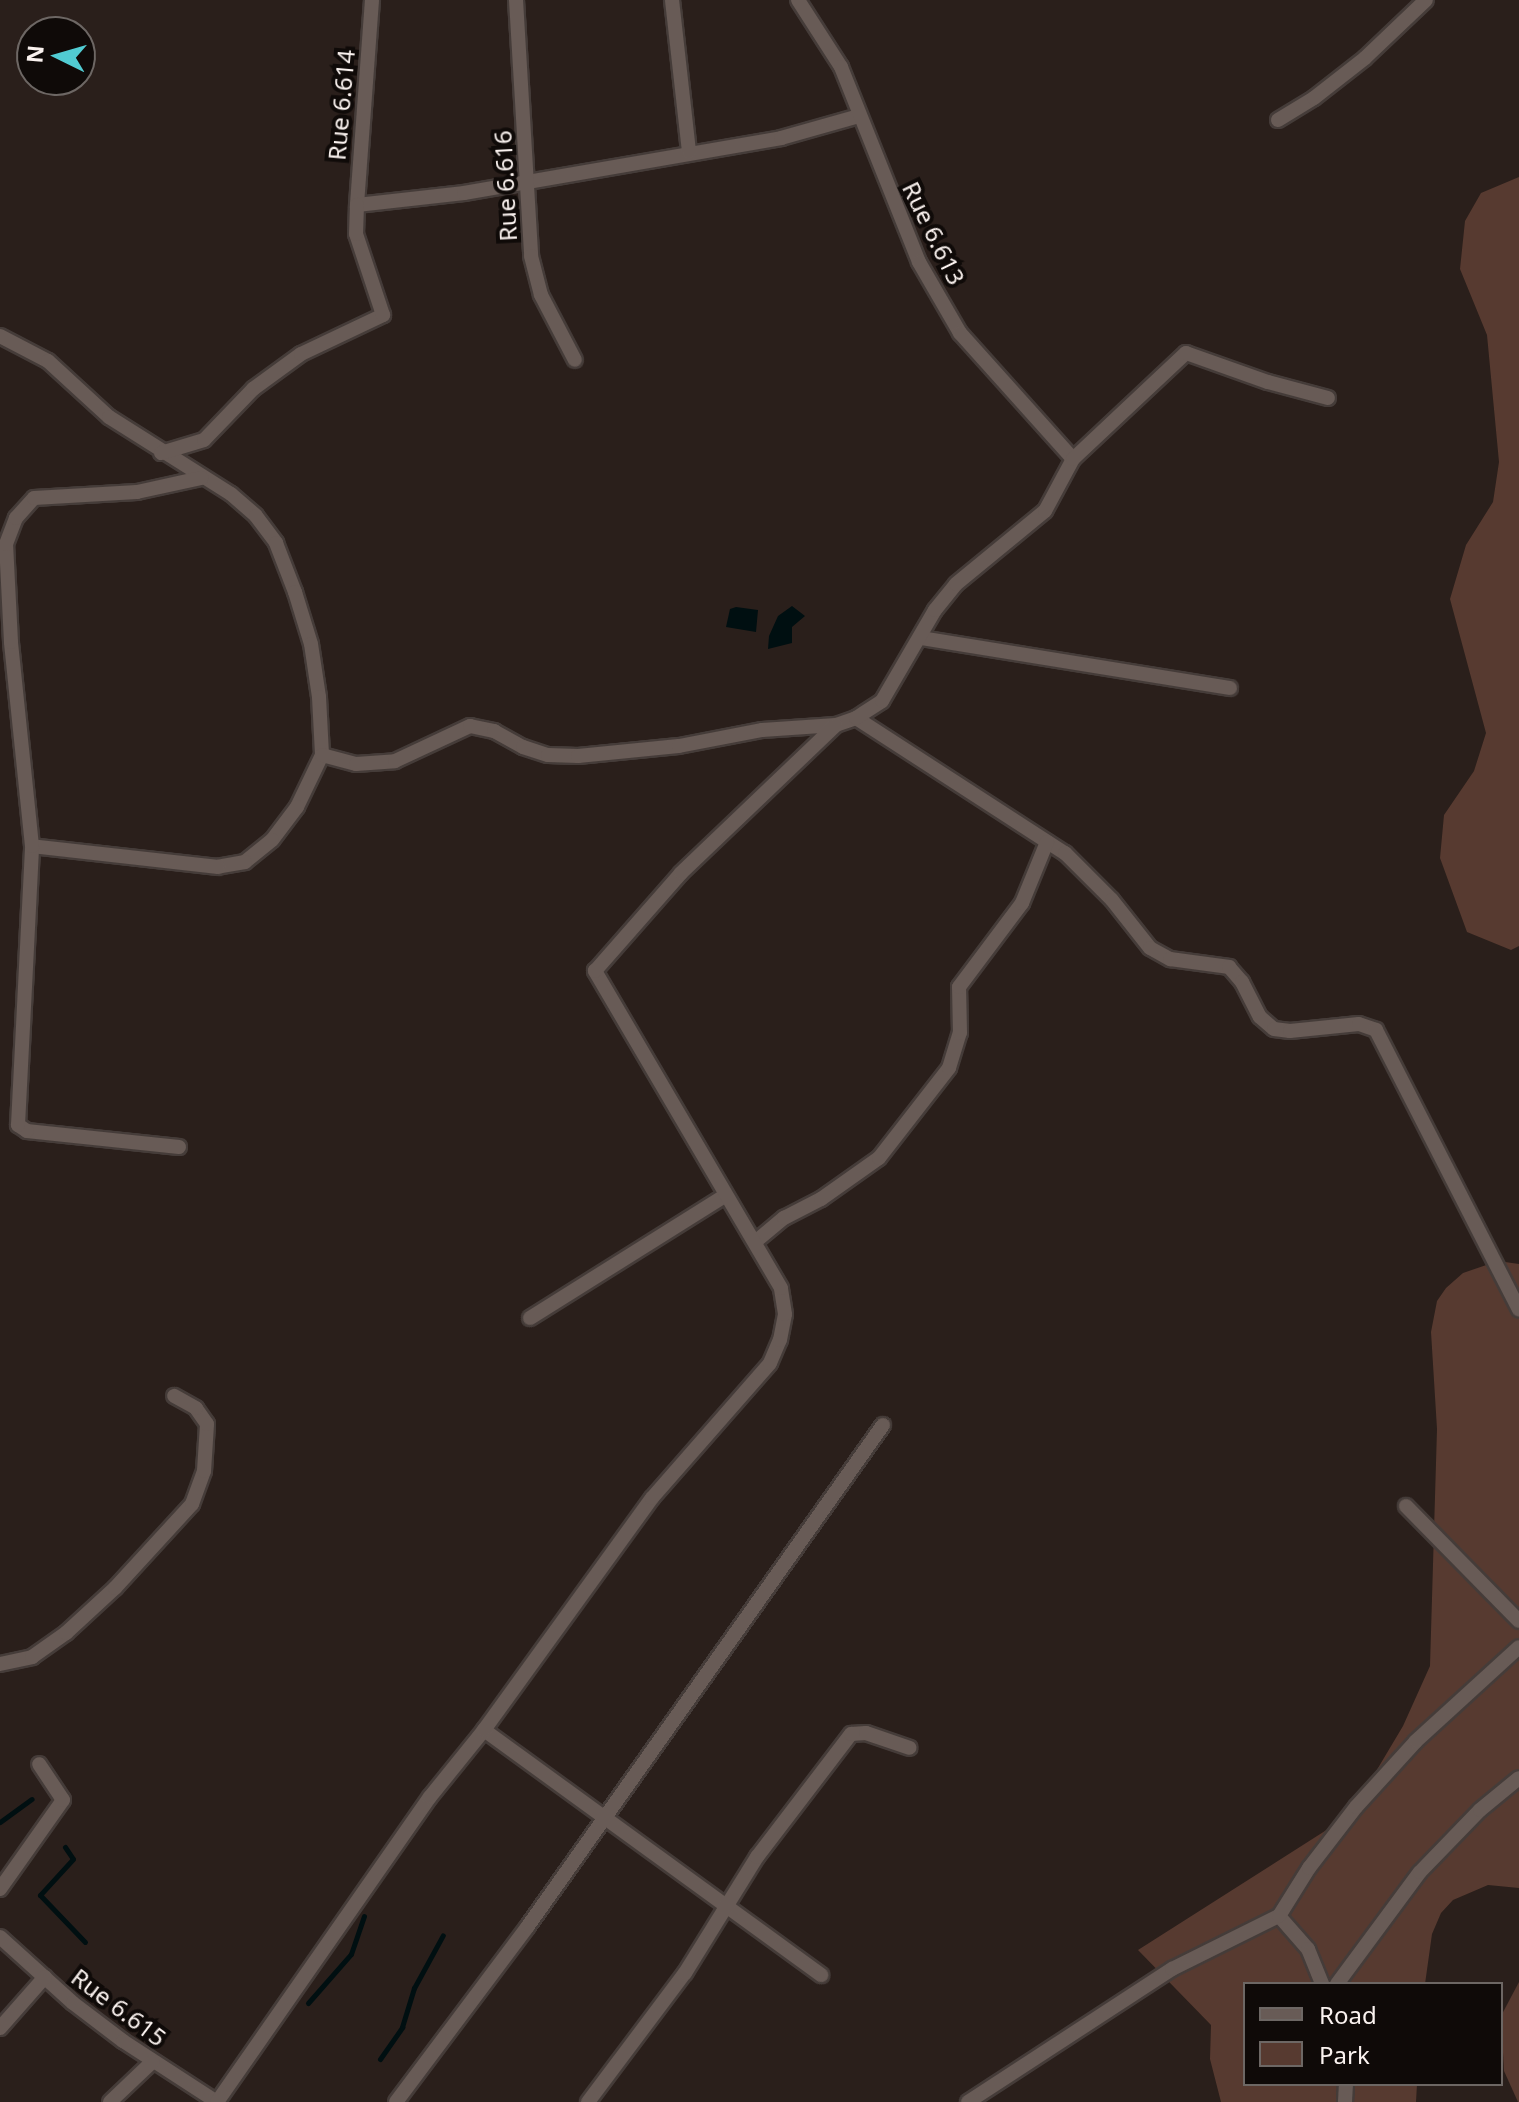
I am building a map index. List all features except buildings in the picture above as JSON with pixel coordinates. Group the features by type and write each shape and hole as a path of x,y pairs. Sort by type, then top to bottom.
{"street":[{"name":"Rue 6.614","path":"161,453 204,440 253,389 301,354 383,315 356,234 361,204 372,0"},
{"name":"Rue 6.616","path":"516,0 531,256 541,295 575,360"},
{"path":"672,0 689,152"},
{"name":"Rue 6.613","path":"798,0 841,67 919,262 960,333 1073,459"},
{"path":"1278,120 1314,98 1365,58 1426,0"},
{"path":"361,204 464,193 781,138 859,116"},
{"path":"0,336 48,361 109,417 239,502 276,543 311,644 319,697 322,755 297,807 272,840 245,862 218,867 32,846"},
{"path":"322,755 356,764 395,761 470,726 494,731 523,747 548,755 578,756 679,746 762,730 836,725 856,718 882,701 935,610 956,584 1045,511 1073,459 1186,353 1268,382 1328,398"},
{"path":"179,1147 27,1131 18,1125 32,846 10,628 6,544 16,518 34,498 137,492 201,478"},
{"path":"921,638 1230,688"},
{"path":"856,718 1065,853 1112,900 1150,948 1170,959 1229,967 1242,982 1260,1017 1274,1029 1290,1031 1359,1024 1376,1030 1519,1309"},
{"path":"217,2102 430,1797 484,1730 652,1498 770,1363 780,1340 785,1314 781,1288 595,971 681,873 836,725"},
{"path":"755,1242 784,1218 821,1199 879,1158 949,1068 960,1033 959,987 1022,903 1047,842"},
{"path":"530,1318 726,1195"},
{"path":"0,1664 32,1657 66,1633 115,1588 192,1504 204,1471 207,1424 196,1408 174,1396"},
{"path":"396,2102 528,1926 883,1425"},
{"path":"1406,1506 1519,1621"},
{"path":"968,2102 1161,1976 1279,1916 1309,1868 1356,1807 1416,1741 1519,1647"},
{"path":"484,1730 821,1975"},
{"path":"588,2102 685,1973 757,1857 851,1734 866,1733 910,1748"},
{"path":"0,1889 63,1800 39,1764"},
{"path":"1338,1982 1420,1872 1480,1810 1519,1778"},
{"path":"1279,1916 1308,1949 1321,1982"},
{"name":"Rue 6.615","path":"0,1937 73,2003 153,2061 217,2102"},
{"path":"0,2028 45,1977"},
{"path":"110,2102 153,2061"}],"green space":[{"path":"1519,177 1519,946 1511,950 1467,932 1440,858 1444,815 1474,771 1486,733 1450,599 1466,545 1493,502 1499,462 1487,335 1460,269 1465,221 1481,193"},
{"path":"1498,1261 1519,1264 1519,1888 1488,1885 1453,1900 1441,1913 1432,1934 1425,1982 1243,1982 1243,2086 1417,2086 1416,2102 1221,2102 1210,2059 1211,2025 1138,1950 1350,1815 1403,1726 1430,1666 1437,1429 1431,1332 1437,1301 1463,1273"},
{"path":"1519,1982 1519,2102 1504,2071 1503,2012"}],"shaded area":[{"path":"792,606 805,616 792,627 792,643 768,649 769,636 778,616"},
{"path":"730,609 758,610 756,632 726,627"}],"waterway":[{"path":"0,1822 32,1799"},
{"path":"65,1847 73,1859 40,1895 85,1942"},
{"path":"308,2003 351,1954 364,1916"},
{"path":"380,2059 402,2027 414,1988 443,1935"}]}
